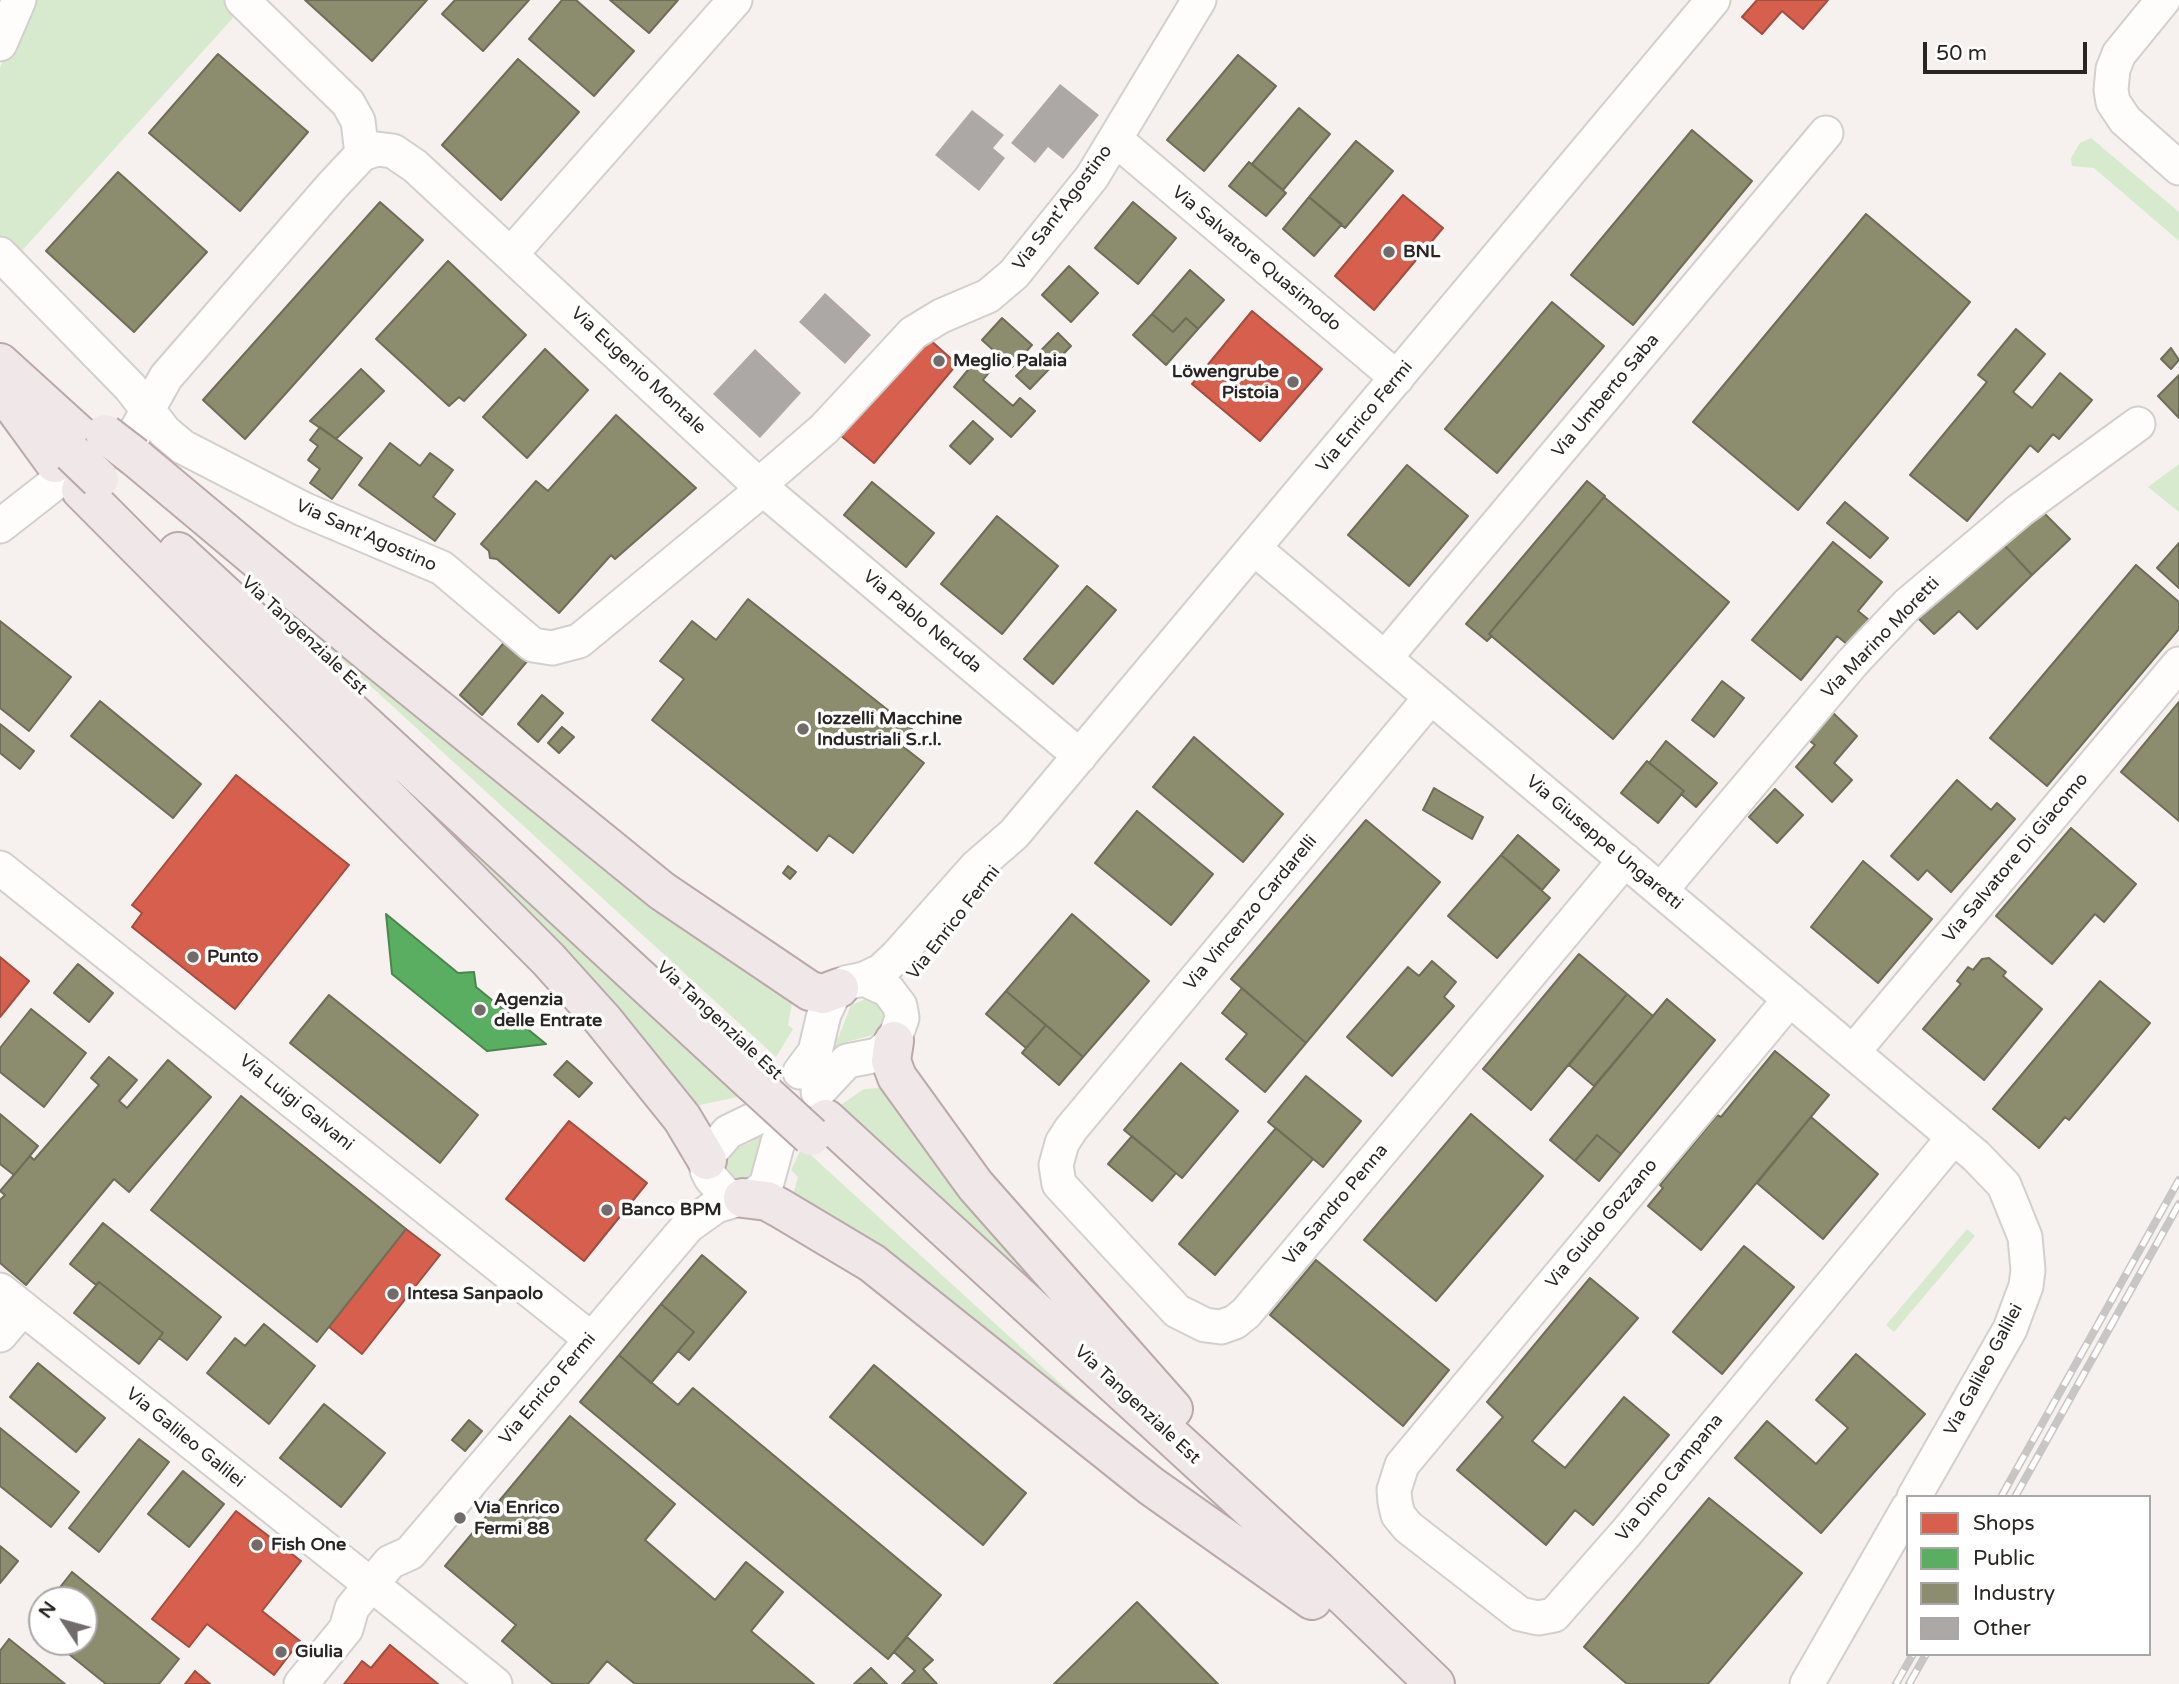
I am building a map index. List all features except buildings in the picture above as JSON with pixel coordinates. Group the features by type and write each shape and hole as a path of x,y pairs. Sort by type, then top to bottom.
{"main road":[{"path":"5,381 66,406 94,461 368,652 662,891 810,990 823,994 852,983"},
{"path":"5,381 94,461 603,1020 682,1118 707,1165"},
{"name":"Via Tangenziale Est","path":"94,461 1314,1585 1435,1684"},
{"path":"898,1028 891,1060 897,1077 975,1185 1314,1585"},
{"path":"743,1198 767,1201 872,1263 1151,1486 1314,1585"},
{"name":"Via Tangenziale Est","path":"1314,1585 1400,1684"}],"street":[{"path":"0,44 19,0"},
{"path":"0,526 55,482 132,438 177,364 362,154 358,121 348,103 242,0"},
{"path":"511,254 735,0"},
{"name":"Via Sant'Agostino","path":"0,254 130,387 165,432 206,461 303,509 442,568 525,639 542,647 552,648 579,641 761,487 824,429 913,332 941,316 988,296 1014,274 1092,177 1199,0"},
{"name":"Via Enrico Fermi","path":"301,1684 346,1629 366,1619 378,1590 405,1572 410,1553 688,1226 716,1206 758,1193 766,1186 790,1103 815,1052 828,1002 852,983 881,971 976,867 1014,834 1713,0"},
{"path":"2163,0 2119,54 2113,69 2111,90 2113,102 2124,120 2179,167"},
{"name":"Via Umberto Saba","path":"1385,658 1826,133"},
{"name":"Via Salvatore Quasimodo","path":"1115,139 1397,378"},
{"name":"Via Eugenio Montale","path":"362,154 384,149 405,158 761,487"},
{"name":"Via Marino Moretti","path":"1661,890 1845,672 1907,605 2010,518 2138,424"},
{"name":"Via Pablo Neruda","path":"761,487 1080,756"},
{"name":"Via Giuseppe Ungaretti","path":"1255,549 1954,1137"},
{"name":"Via Salvatore Di Giacomo","path":"1853,1052 2179,664"},
{"name":"Via Vincenzo Cardarelli","path":"1071,1129 1431,697"},
{"name":"Via Enrico Fermi","path":"688,1226 703,1193 707,1165 721,1138 790,1103 847,1061 878,1055 898,1028 906,986 916,967 992,879 1014,834"},
{"name":"Via Sandro Penna","path":"1071,1129 1056,1165 1059,1184 1177,1311 1205,1325 1221,1326 1235,1322 1246,1313 1625,860"},
{"name":"Via Luigi Galvani","path":"0,867 591,1339"},
{"name":"Via Enrico Fermi","path":"852,983 888,990 900,1006 898,1028"},
{"name":"Via Guido Gozzano","path":"1413,1449 1790,999"},
{"name":"Via Dino Campana","path":"1413,1449 1402,1465 1394,1490 1398,1515 1408,1527 1520,1614 1538,1618 1554,1615 1626,1533 1954,1137"},
{"name":"Via Galileo Galilei","path":"1915,1495 2010,1329 2020,1308 2028,1270 2025,1237 2004,1185 1954,1137"},
{"path":"707,1165 720,1191 727,1196 743,1198"},
{"path":"0,1335 11,1299"},
{"name":"Via Galileo Galilei","path":"11,1299 495,1684"},
{"path":"1807,1684 1906,1511"}],"green space":[{"path":"28,0 226,0 233,18 19,254 0,240 0,68"},
{"path":"2091,138 2179,212 2179,241 2094,168 2072,166 2071,158 2080,143"},
{"path":"2179,464 2179,512 2148,487"},
{"path":"212,541 794,992 788,1025 793,1029 776,1057"},
{"path":"179,571 742,1096 686,1108"},
{"path":"866,999 875,1001 884,1012 885,1021 879,1033 847,1042 821,1064 839,1036 851,1005"},
{"path":"891,1087 1180,1425 835,1109 864,1089"},
{"path":"777,1117 761,1141 752,1176 733,1179 725,1169 725,1161 732,1151 751,1142"},
{"path":"802,1147 1137,1454 790,1205 798,1177 791,1170"},
{"path":"1967,1229 1975,1236 1894,1332 1886,1325"}],"railway":[{"path":"2002,1495 2179,1180"},
{"path":"2016,1495 2179,1204"},
{"path":"1896,1684 1912,1656"},
{"path":"1909,1684 1925,1656"}],"place":[{"name":"BNL","path":"1389,252"},
{"name":"Meglio Palaia","path":"939,361"},
{"name":"Löwengrube Pistoia","path":"1293,382"},
{"name":"Iozzelli Macchine Industriali S.r.l.","path":"803,729"},
{"name":"Punto","path":"193,957"},
{"name":"Agenzia delle Entrate","path":"480,1010"},
{"name":"Banco BPM","path":"607,1210"},
{"name":"Intesa Sanpaolo","path":"393,1294"},
{"name":"Via Enrico Fermi 88","path":"460,1518"},
{"name":"Fish One","path":"257,1545"},
{"name":"Giulia","path":"281,1652"}]}
